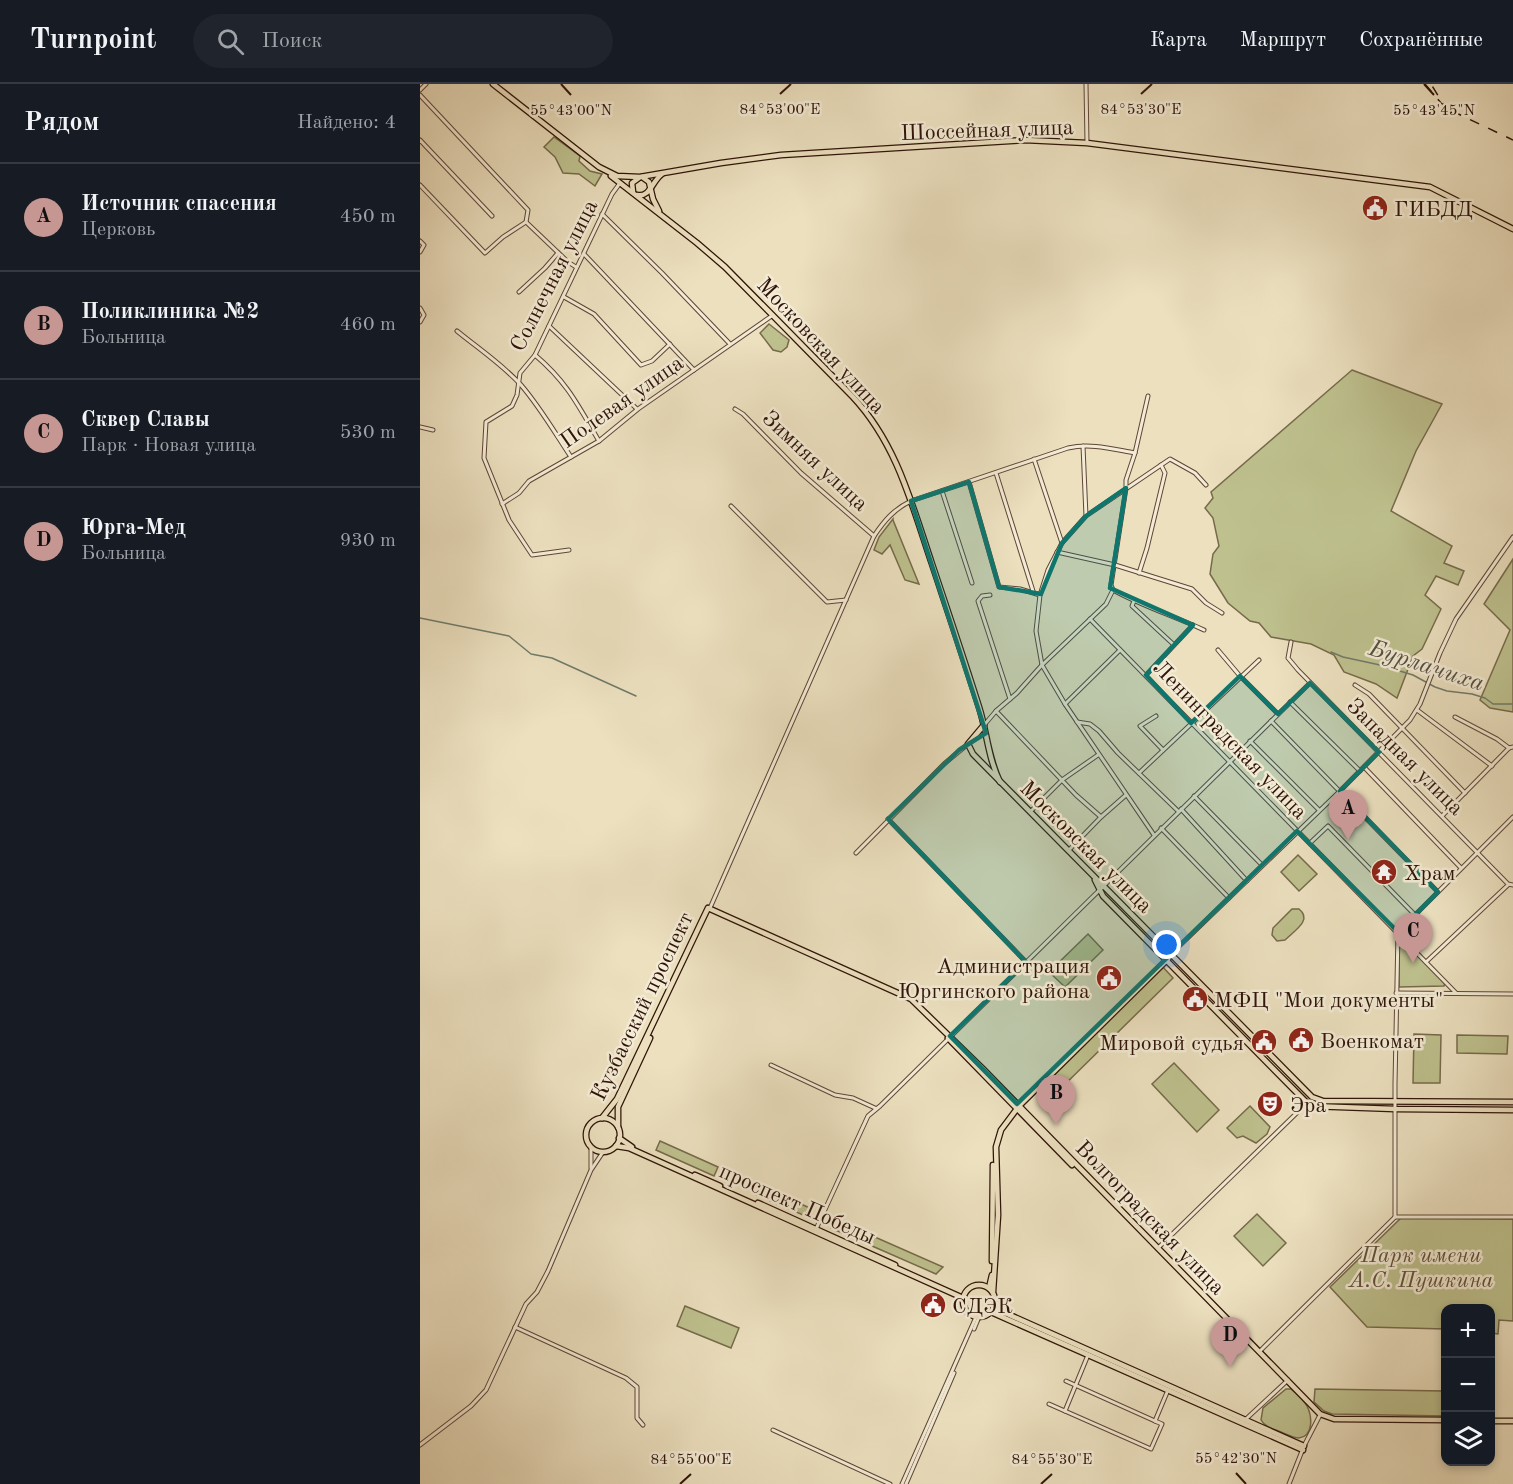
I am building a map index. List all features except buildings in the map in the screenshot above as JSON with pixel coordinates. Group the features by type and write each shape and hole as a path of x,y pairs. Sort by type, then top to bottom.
{"main road":[{"name":"Шоссейная улица","path":"493,84 599,167 617,176 640,177 781,155 1006,141 1087,143 1430,188 1513,229"},
{"name":"Московская улица","path":"599,167 716,259 871,418 896,459 911,501 984,725 990,758 1000,782"},
{"path":"640,177 631,185 635,194 645,195 656,179 668,172"},
{"name":"Московская улица","path":"640,177 648,181 656,207 667,219"},
{"path":"968,744 984,725"},
{"path":"977,732 983,732 986,735"},
{"name":"Московская улица","path":"968,744 982,764 1095,880 1103,896 1307,1103"},
{"path":"982,764 988,762 990,758"},
{"name":"Московская улица","path":"1100,889 1172,955 1312,1096"},
{"path":"618,1127 612,1121 602,1118 592,1122 586,1132 588,1143 591,1147 603,1152 616,1146 620,1138 618,1107 708,909"},
{"name":"Волгоградская улица","path":"708,909 905,995 924,1010 1320,1414"},
{"name":"Кузбасский проспект","path":"602,1118 617,1099 708,909"},
{"path":"993,1310 995,1297 991,1290 994,1215 993,1147 1000,1127 1017,1106 1172,955"},
{"path":"1272,1068 1278,1063"},
{"path":"1513,1102 1323,1101 1312,1096 1307,1103 1314,1107 1513,1110"},
{"path":"1017,1106 1287,1381"},
{"name":"проспект Победы","path":"620,1138 641,1152 963,1297"},
{"path":"616,1146 634,1151 963,1297"},
{"path":"991,1290 979,1284 969,1287 963,1297 965,1309 977,1317 993,1310 1303,1448"},
{"path":"993,1310 1088,1355 1169,1388"},
{"path":"1320,1414 1334,1419 1441,1420"},
{"path":"1495,1420 1513,1421"}],"street":[{"path":"420,90 426,84"},
{"path":"1086,84 1087,143"},
{"path":"420,95 528,210 526,222 503,237 485,254 420,185"},
{"path":"420,140 492,216"},
{"name":"Солнечная улица","path":"502,504 484,458 486,422 512,406 517,395 520,373 535,355 602,214 620,183"},
{"path":"602,214 730,344"},
{"path":"526,222 568,262 577,267"},
{"path":"420,241 424,245 420,252"},
{"path":"519,292 558,253"},
{"path":"584,254 694,370"},
{"path":"564,297 594,314 642,365 652,361 670,344"},
{"path":"420,308 424,315 420,322"},
{"name":"Полевая улица","path":"502,504 519,493 529,481 599,441 638,409 773,315"},
{"path":"549,326 638,409"},
{"path":"457,331 492,357 519,383 534,401 571,457"},
{"path":"535,355 555,371 567,387 599,441"},
{"path":"1148,396 1135,453 1126,480 1111,585 1113,590 1134,601 1204,630"},
{"name":"Зимняя улица","path":"735,409 743,414 801,473 874,536"},
{"path":"420,427 433,430"},
{"path":"708,909 874,536 890,515 901,505 911,501 1034,459 1083,445 1135,453"},
{"path":"1083,445 1086,516"},
{"path":"1034,459 1062,543"},
{"path":"1154,835 1098,755 1042,665 1036,631 1040,595 1048,570 1062,543 1086,516 1126,488 1170,459 1195,473 1206,484"},
{"path":"1138,573 1147,548 1165,473 1161,465"},
{"path":"996,473 1034,592"},
{"path":"969,482 999,587 1040,595"},
{"path":"942,491 972,583"},
{"path":"502,504 509,520 532,555 569,550"},
{"path":"731,506 827,602 846,600"},
{"path":"1172,955 1403,728 1417,710 1456,619 1513,537"},
{"path":"1057,552 1115,565 1192,589 1206,603 1222,613"},
{"path":"984,725 1106,604 1113,590"},
{"path":"990,595 982,596 978,600 1010,699"},
{"path":"1134,601 1132,606 1174,645"},
{"name":"Ленинградская улица","path":"1090,619 1456,993"},
{"path":"1146,675 1193,625"},
{"name":"Западная улица","path":"1291,642 1288,658 1508,884"},
{"path":"1065,704 1120,650"},
{"path":"1218,650 1278,714"},
{"path":"1140,774 1259,660"},
{"path":"816,1229 868,1116 875,1108 880,1106 1311,683"},
{"path":"1354,686 1369,694 1465,793"},
{"path":"1290,702 1360,771"},
{"path":"1417,710 1492,766"},
{"path":"996,711 1101,817"},
{"path":"1156,716 1140,726 1164,751"},
{"path":"1442,816 1511,748 1455,717"},
{"path":"1271,721 1438,892"},
{"path":"1077,722 1090,724 1099,731 1140,774 1180,810 1247,881"},
{"path":"1250,741 1319,810"},
{"path":"856,853 944,764 968,744"},
{"path":"1030,812 1062,780 1098,755"},
{"path":"1364,767 1461,868"},
{"path":"1068,851 1126,795"},
{"path":"1194,796 1262,865"},
{"path":"1395,1217 1398,933 1414,914 1513,817"},
{"path":"888,819 1026,962"},
{"path":"1309,843 1328,826 1414,914"},
{"path":"1161,828 1229,898"},
{"path":"1426,962 1508,884 1513,885"},
{"path":"1396,993 1513,994"},
{"path":"771,1065 835,1095 853,1098 875,1108"},
{"path":"1157,1247 1307,1103"},
{"path":"591,1147 591,1170"},
{"path":"420,1445 471,1406 486,1390 526,1304 537,1292 548,1271 591,1170 603,1152"},
{"path":"1260,1351 1395,1217 1513,1217"},
{"path":"904,1484 977,1317"},
{"path":"515,1327 626,1378 637,1387 637,1418 643,1425"},
{"path":"1065,1411 1088,1355"},
{"path":"1049,1404 1151,1449 1162,1424 1066,1381"},
{"path":"1246,1422 1287,1381"},
{"path":"1155,1421 1169,1388"},
{"path":"1289,1484 1320,1414"},
{"path":"772,1431 890,1484"}],"highlighted area":[{"path":"969,482 999,587 1041,594 1062,543 1086,516 1126,488 1110,588 1193,625 1146,675 1191,723 1240,676 1278,714 1310,683 1379,752 1340,791 1438,892 1398,932 1297,831 1017,1104 950,1036 1026,962 888,819 959,750 986,733 911,501"}],"green space":[{"path":"554,137 580,156 579,161 590,171 602,174 595,186 579,174 563,173 555,157 544,147"},
{"path":"769,324 789,340 787,347 781,352 773,350 760,333"},
{"path":"1352,370 1442,404 1416,451 1391,511 1452,546 1444,563 1464,571 1458,585 1436,576 1425,595 1441,609 1422,649 1413,656 1397,698 1376,684 1344,672 1334,655 1311,644 1271,637 1259,623 1250,621 1228,603 1210,574 1213,554 1219,546 1213,518 1205,508 1213,498 1211,492"},
{"path":"893,519 919,584 905,580 890,545 882,554 874,550 879,537"},
{"path":"1513,559 1513,712 1490,708 1480,700 1510,630 1484,604"},
{"path":"1298,855 1317,874 1299,891 1281,872"},
{"path":"1292,909 1299,909 1303,913 1303,921 1285,940 1277,941 1272,935 1273,928"},
{"path":"1088,934 1103,950 1065,987 1049,972"},
{"path":"1402,941 1405,941 1445,983 1444,986 1399,987 1399,946"},
{"path":"1162,966 1173,978 1049,1100 1037,1089"},
{"path":"1414,1034 1441,1035 1440,1083 1413,1083"},
{"path":"1457,1035 1508,1036 1507,1054 1457,1053"},
{"path":"1174,1063 1219,1110 1197,1132 1152,1084"},
{"path":"1250,1106 1270,1127 1267,1134 1256,1143 1243,1136 1237,1138 1227,1128"},
{"path":"660,1141 718,1167 714,1176 656,1150"},
{"path":"758,1185 812,1209 803,1215 755,1194"},
{"path":"1257,1214 1286,1243 1263,1266 1234,1236"},
{"name":"Парк имени А.С. Пушкина","path":"1401,1218 1513,1219 1513,1321 1499,1320 1498,1334 1495,1334 1495,1304 1441,1304 1441,1329 1367,1327 1330,1287"},
{"path":"832,1225 856,1236 859,1230 943,1267 936,1274 831,1228"},
{"path":"685,1306 739,1328 731,1348 677,1326"},
{"path":"1286,1389 1291,1389 1298,1395 1309,1410 1311,1425 1307,1434 1299,1438 1270,1428 1261,1420 1263,1408"},
{"path":"1315,1389 1441,1391 1441,1416 1332,1414 1324,1411 1314,1402"}],"waterway":[{"path":"420,618 509,636 531,654 552,658 636,696"},
{"name":"Бурлачиха","path":"1331,652 1413,675 1447,691 1472,694 1485,698 1493,704 1513,704"}],"railway":[{"path":"1425,84 1441,103 1452,111 1442,102 1431,84"},
{"path":"1452,111 1513,140"}],"place":[{"name":"ГИБДД","path":"1375,208"},
{"name":"Источник спасения","path":"1348,840"},
{"name":"Храм","path":"1384,872"},
{"name":"Сквер Славы","path":"1413,963"},
{"name":"Администрация Юргинского района","path":"1109,978"},
{"name":"МФЦ \"Мои документы\"","path":"1195,999"},
{"name":"Военкомат","path":"1301,1040"},
{"name":"Мировой судья","path":"1264,1042"},
{"name":"Эра","path":"1270,1104"},
{"name":"Поликлиника №2","path":"1056,1125"},
{"name":"СДЭК","path":"933,1305"},
{"name":"Юрга-Мед","path":"1230,1367"}]}
